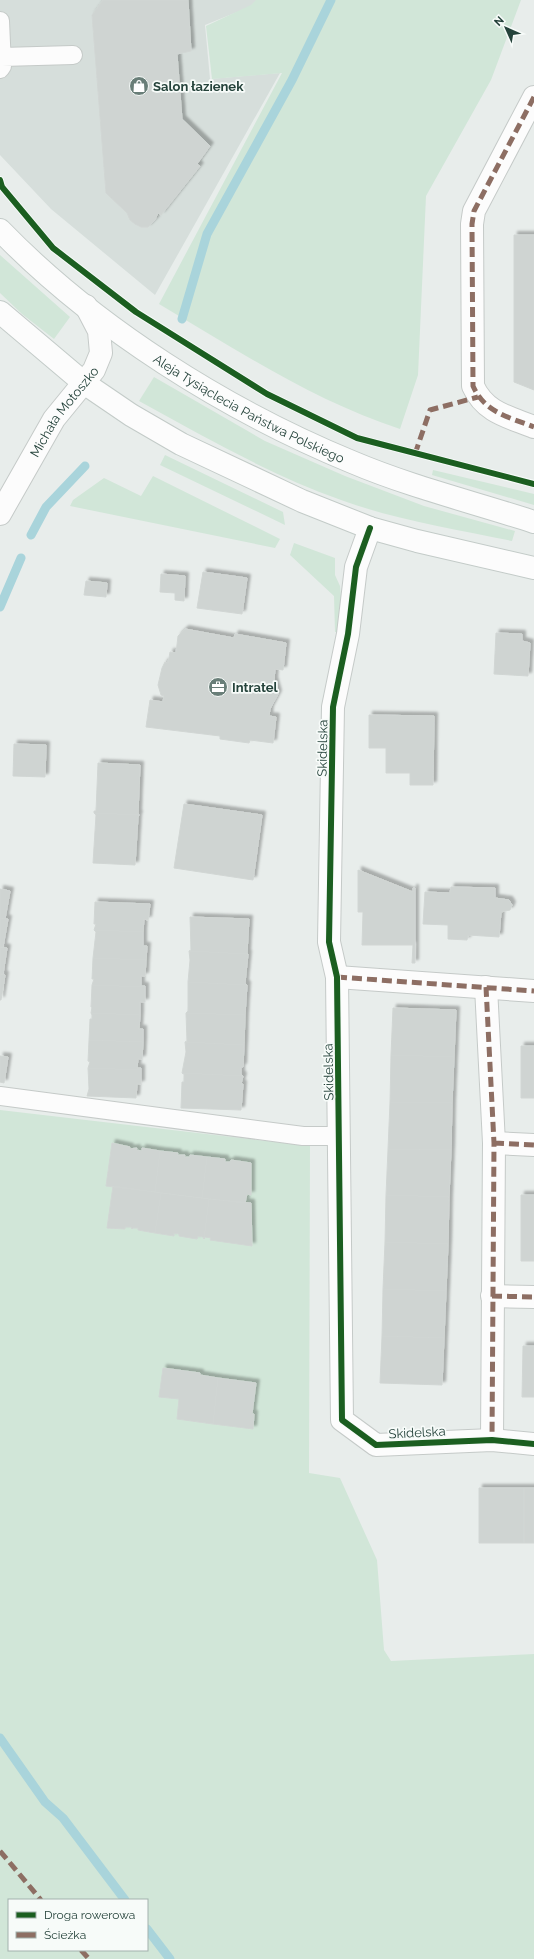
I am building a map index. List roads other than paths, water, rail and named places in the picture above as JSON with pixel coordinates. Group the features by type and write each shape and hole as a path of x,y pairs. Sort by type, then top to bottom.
{"street":[{"path":"534,97 474,211 472,258 473,386 478,397 485,405 498,413 534,427"},
{"name":"Aleja Tysiąclecia Państwa Polskiego","path":"0,230 26,257 128,338 205,387 274,426 352,462 431,491 534,522"},
{"name":"Michała Motoszko","path":"0,514 54,419 94,370 101,353 99,331 86,306"},
{"path":"0,312 84,383 131,415 181,444 302,501 370,528 417,541 534,568"},
{"name":"Skidelska","path":"370,528 356,567 348,634 333,707 329,942 338,977 342,1420 376,1445 492,1440 534,1444"},
{"path":"338,977 534,991"},
{"path":"486,987 494,1143 492,1440"},
{"path":"494,1143 534,1145"},
{"path":"492,1296 534,1296"}],"lane":[{"path":"0,20 1,63 73,55"},
{"path":"0,1096 303,1136 339,1136"}],"waterway":[{"path":"182,319 207,234 292,80 331,0"},
{"path":"31,535 46,507 85,466"},
{"path":"0,607 21,558"},
{"path":"0,1738 45,1802 63,1818 124,1899"},
{"path":"148,1930 170,1959"}],"place":[{"name":"Salon łazienek","path":"139,86"},
{"name":"Intratel","path":"218,687"}]}
